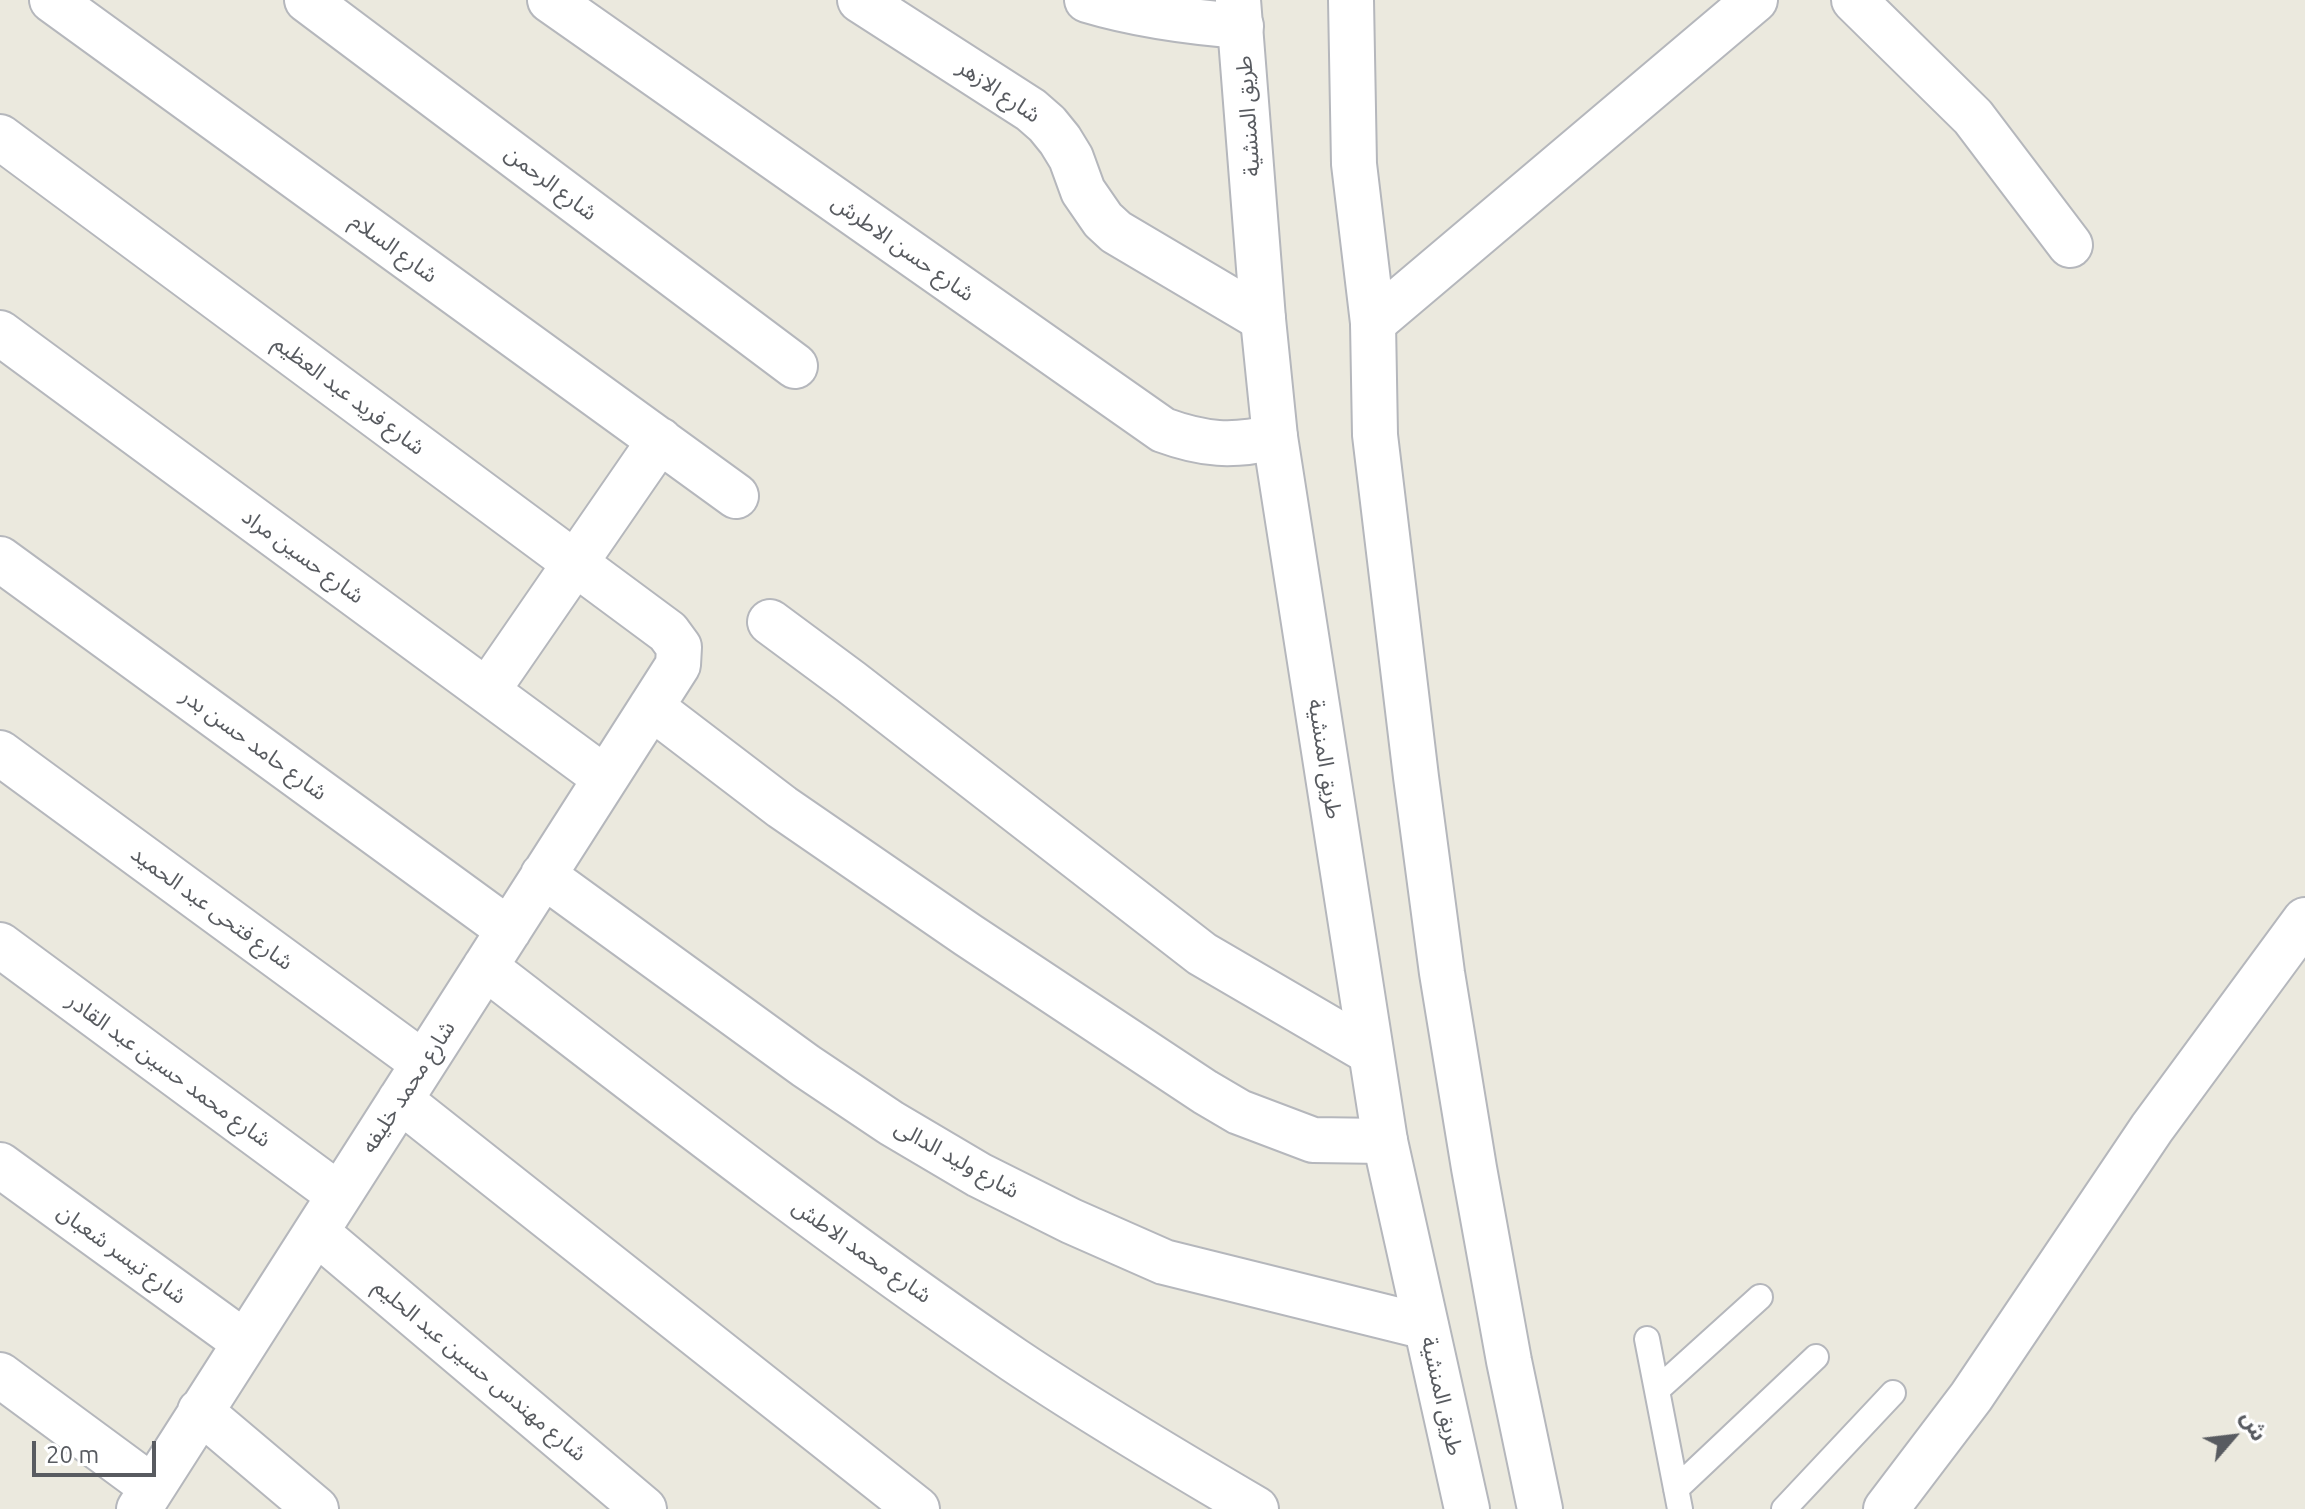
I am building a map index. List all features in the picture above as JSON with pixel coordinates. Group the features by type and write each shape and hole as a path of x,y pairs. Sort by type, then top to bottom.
{"street":[{"name":"شارع السلام","path":"52,0 736,496"},
{"name":"شارع الرحمن","path":"307,0 795,366"},
{"name":"شارع حسن الاطرش","path":"550,0 1163,430 1190,440 1219,444 1247,443 1275,437"},
{"name":"شارع الازهر","path":"860,0 1031,110 1047,124 1071,158 1092,206 1116,232 1263,319"},
{"path":"1087,0 1190,22 1240,13"},
{"path":"1351,0 1354,164 1373,323 1375,435 1416,777 1442,973 1476,1182 1540,1509"},
{"path":"1373,323 1755,0"},
{"path":"1854,0 1973,117 2070,245"},
{"name":"طريق المنشية","path":"1240,13 1275,437 1385,1141 1467,1509"},
{"name":"شارع فريد عبد العظيم","path":"0,137 668,632 679,647 678,665"},
{"name":"شارع حسين مراد","path":"0,333 605,778"},
{"path":"487,691 660,440"},
{"name":"شارع حامد حسن بدر","path":"0,559 509,930"},
{"path":"770,622 1202,954 1370,1052"},
{"name":"شارع محمد خليفه","path":"146,1498 678,665"},
{"path":"651,707 782,807 1205,1092 1239,1112 1313,1140 1385,1141"},
{"name":"شارع فتحى عبد الحميد","path":"0,753 423,1063"},
{"name":"شارع وليد الدالى","path":"543,875 806,1066 891,1123 979,1175 1058,1215 1164,1262 1426,1327"},
{"path":"1886,1509 1971,1397 2152,1128 2305,920"},
{"name":"شارع محمد حسين عبد القادر","path":"0,945 339,1195"},
{"name":"شارع محمد الاطش","path":"485,967 776,1191 1015,1360 1151,1448 1256,1509"},
{"path":"400,1100 917,1509"},
{"name":"شارع تيسر شعبان","path":"0,1165 244,1342"},
{"name":"شارع مهندس حسين عبد الحليم","path":"316,1232 644,1509"},
{"path":"0,1375 146,1498"},
{"path":"200,1411 316,1509"}],"lane":[{"path":"1657,1390 1760,1297"},
{"path":"1647,1339 1678,1499"},
{"path":"1678,1499 1816,1357"},
{"path":"1784,1509 1893,1393"}]}
